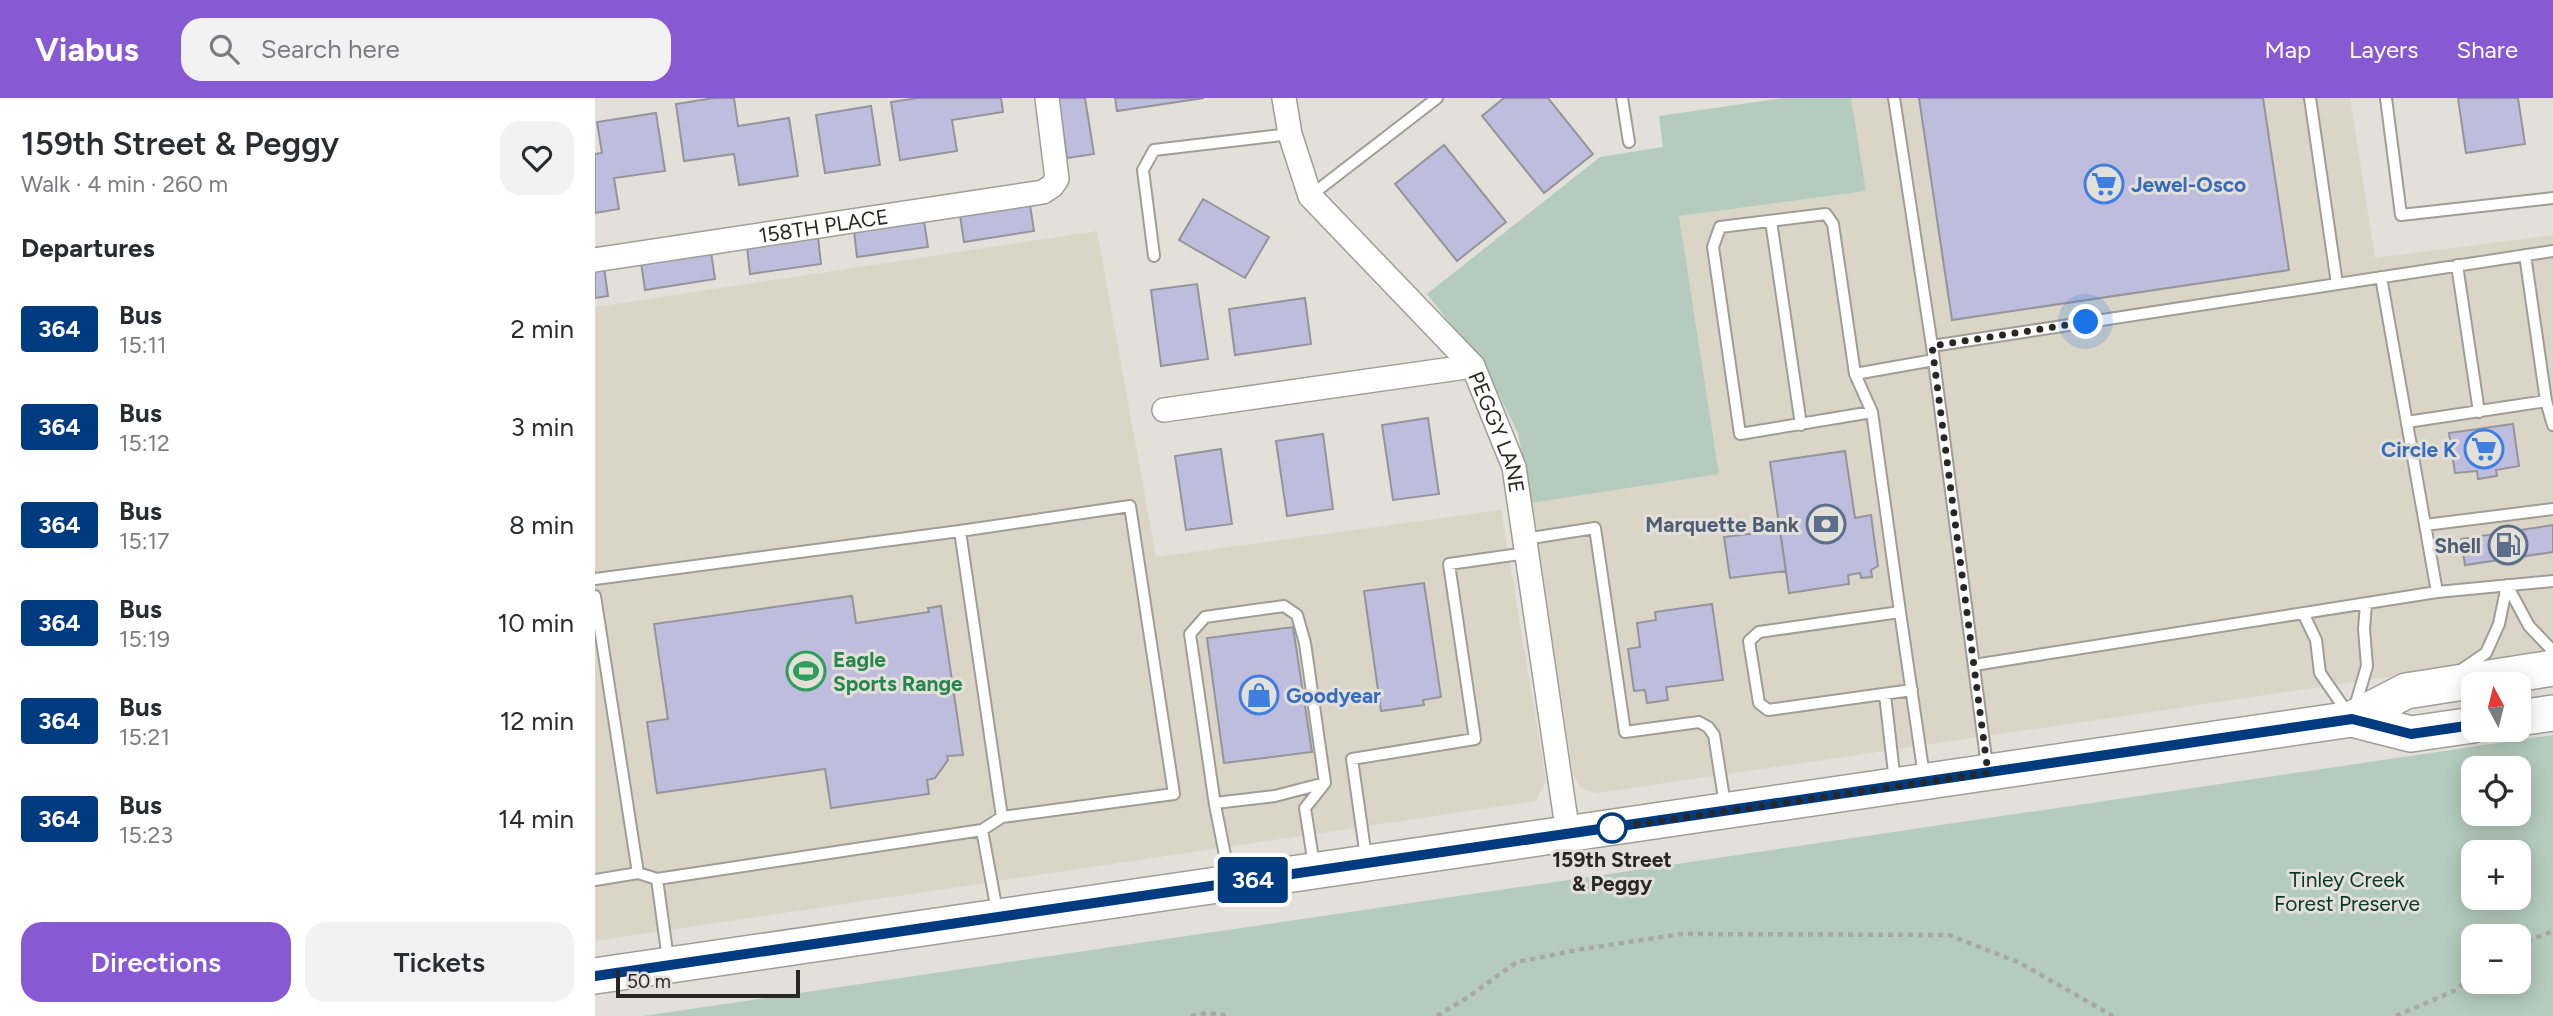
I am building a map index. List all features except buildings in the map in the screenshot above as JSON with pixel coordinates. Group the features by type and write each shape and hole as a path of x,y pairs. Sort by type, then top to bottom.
{"main road":[{"path":"595,976 2352,719 2406,691 2553,668"},
{"path":"2531,716 2553,713"},
{"path":"2352,719 2411,734 2461,727"}],"street":[{"name":"158TH PLACE","path":"595,260 1043,192 1057,179 1058,169 1047,98"},
{"name":"PEGGY LANE","path":"1285,98 1290,134 1310,196 1473,366 1514,467 1568,834"},
{"path":"1164,410 1473,366"}],"lane":[{"path":"1310,196 1437,98"},
{"path":"1622,98 1629,142"},
{"path":"1894,98 1934,360 1988,773"},
{"path":"2310,98 2337,284"},
{"path":"2386,98 2401,215 2553,198"},
{"path":"1154,256 1143,170 1154,150 1290,134"},
{"path":"1872,412 1740,433 1713,247 1720,227 1826,214 1833,224 1855,374 1872,412 1912,690 1910,784"},
{"path":"1771,221 1801,425"},
{"path":"1932,346 2553,251"},
{"path":"2525,255 2546,401 2553,425"},
{"path":"2457,265 2479,412"},
{"path":"2381,277 2438,592"},
{"path":"1855,374 1934,360"},
{"path":"2407,422 2546,401"},
{"path":"595,579 1129,506 1174,794 1003,817 982,830 657,879 638,873 595,880"},
{"path":"2425,525 2553,509"},
{"path":"1367,863 1352,759 1475,739 1449,564 1595,528 1625,732 1699,722 1708,727 1714,735 1726,811"},
{"path":"960,531 1003,817"},
{"path":"1974,665 2438,592 2553,580"},
{"path":"2507,585 2529,626 2553,651"},
{"path":"2440,685 2486,653 2499,624 2507,585"},
{"path":"595,596 638,873"},
{"path":"2352,719 2367,666 2364,629 2366,604"},
{"path":"1230,883 1215,803 1190,634 1205,617 1284,606 1297,615 1305,643 1325,783 1305,808 1315,871"},
{"path":"1900,612 1759,632 1749,641 1759,703 1768,710 1912,690"},
{"path":"2304,615 2316,640 2320,673 2352,719"},
{"path":"1885,695 1910,784"},
{"path":"1215,803 1275,796 1325,783"},
{"path":"982,830 998,917"},
{"path":"657,879 668,966"}],"path":[{"path":"2531,940 2553,931"},
{"path":"1437,1016 1468,998 1517,962 1682,934 1949,935 2020,962 2113,1016"},
{"path":"2396,1016 2461,986"},
{"path":"1191,1016 1206,1013 1230,1016"}],"shaded area":[{"path":"1851,98 2350,98 2375,258 2553,235 2553,653 1598,793 1580,788 1573,773 1531,503 1719,474 1679,216 1866,191"},
{"path":"1097,231 1156,557 1501,510 1546,780 1536,801 595,941 595,307"}],"green space":[{"path":"1784,98 1851,98 1866,191 1679,216 1719,474 1531,503 1518,433 1485,367 1427,294 1600,157 1663,147 1659,116"},
{"name":"Tinley Creek Forest Preserve","path":"2553,735 2553,1016 643,1016 2505,742 2531,742 2531,738"}],"bus line":[{"name":"364","path":"595,976 2352,719 2411,734 2461,727"}],"place":[{"name":"Jewel-Osco","path":"2104,184"},
{"name":"Circle K","path":"2484,449"},
{"name":"Marquette Bank","path":"1826,524"},
{"name":"Shell","path":"2508,545"},
{"name":"Eagle Sports Range","path":"806,671"},
{"name":"Goodyear","path":"1259,695"},
{"name":"159th Street & Peggy","path":"1612,828"}],"route":[{"path":"1612,828 1988,773 1932,346 2086,322"}]}
